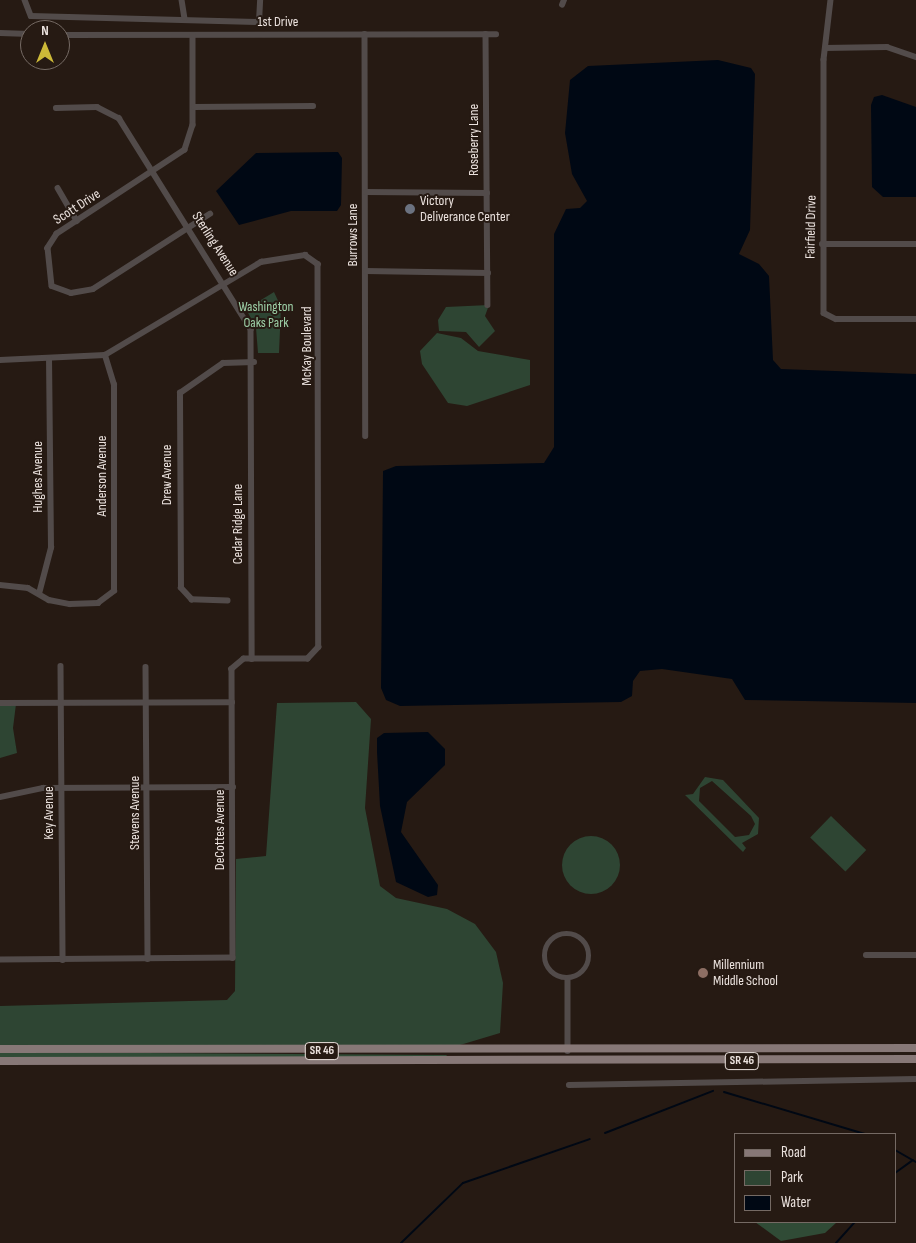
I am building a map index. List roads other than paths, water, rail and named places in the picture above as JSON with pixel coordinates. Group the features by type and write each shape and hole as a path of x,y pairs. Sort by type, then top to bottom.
{"main road":[{"name":"SR 46","path":"0,1049 568,1051 916,1048"},
{"name":"SR 46","path":"0,1060 916,1059"}],"street":[{"path":"25,0 31,16 185,18 259,22 260,0"},
{"path":"182,0 185,18"},
{"name":"Fairfield Drive","path":"831,0 825,48 823,308 828,317 916,318"},
{"path":"0,33 20,34"},
{"name":"Burrows Lane","path":"365,34 366,436"},
{"name":"Roseberry Lane","path":"486,34 488,305"},
{"name":"1st Drive","path":"70,35 496,34"},
{"name":"Scott Drive","path":"193,35 194,107 185,150 154,173 57,234 48,248 49,278 59,291 93,289 210,214"},
{"path":"825,48 887,47 916,57"},
{"path":"194,107 313,106"},
{"name":"Sterling Avenue","path":"56,108 97,107 114,113 225,283 251,329 254,362 253,390"},
{"path":"58,188 77,221"},
{"path":"366,192 487,193"},
{"path":"822,244 916,244"},
{"name":"McKay Boulevard","path":"0,360 104,355 261,262 296,255 312,257 319,269 319,647 308,659 252,659"},
{"path":"366,271 488,273"},
{"name":"Anderson Avenue","path":"39,594 70,604 98,603 110,597 115,584 114,392 104,355"},
{"name":"Hughes Avenue","path":"39,594 50,548 49,359"},
{"name":"Drew Avenue","path":"228,601 192,600 181,588 180,393 223,363 254,362"},
{"name":"Cedar Ridge Lane","path":"252,659 253,390"},
{"path":"0,585 28,588 39,594"},
{"path":"0,703 232,702 234,664 252,659"},
{"name":"Key Avenue","path":"60,666 63,960"},
{"name":"Stevens Avenue","path":"146,667 148,959"},
{"name":"DeCottes Avenue","path":"148,959 232,958 232,702"},
{"path":"0,797 62,787 233,787"},
{"path":"567,934 583,940 590,956 583,972 568,978 552,972 545,956 552,940 567,934"},
{"path":"866,955 916,955"},
{"path":"0,960 148,959"},
{"path":"568,978 568,1051"},
{"path":"569,1085 916,1079"}],"water":[{"path":"718,60 751,68 755,74 750,230 739,254 759,264 769,276 773,360 781,369 916,374 916,703 745,700 732,679 662,669 640,671 633,681 632,696 621,702 400,706 386,700 381,688 383,471 396,466 544,463 554,447 554,234 566,209 580,208 587,201 572,174 565,133 570,80 588,66"},
{"path":"882,95 916,107 916,197 883,197 872,187 871,105 874,97"},
{"path":"338,152 342,158 341,205 337,211 291,211 239,225 216,191 256,153"},
{"path":"428,732 445,749 445,765 407,802 401,832 438,885 437,895 428,897 396,882 380,806 377,738 384,733"}],"waterway":[{"path":"605,1133 713,1091"},
{"path":"724,1092 862,1133"},
{"path":"401,1243 463,1183 590,1139"},
{"path":"896,1151 916,1162"},
{"path":"896,1172 913,1160"},
{"path":"836,1243 854,1223"}],"place":[{"name":"Victory Deliverance Center","path":"410,209"},
{"name":"Millennium Middle School","path":"703,973"}],"park label":[{"name":"Washington Oaks Park","path":"266,316"}]}
